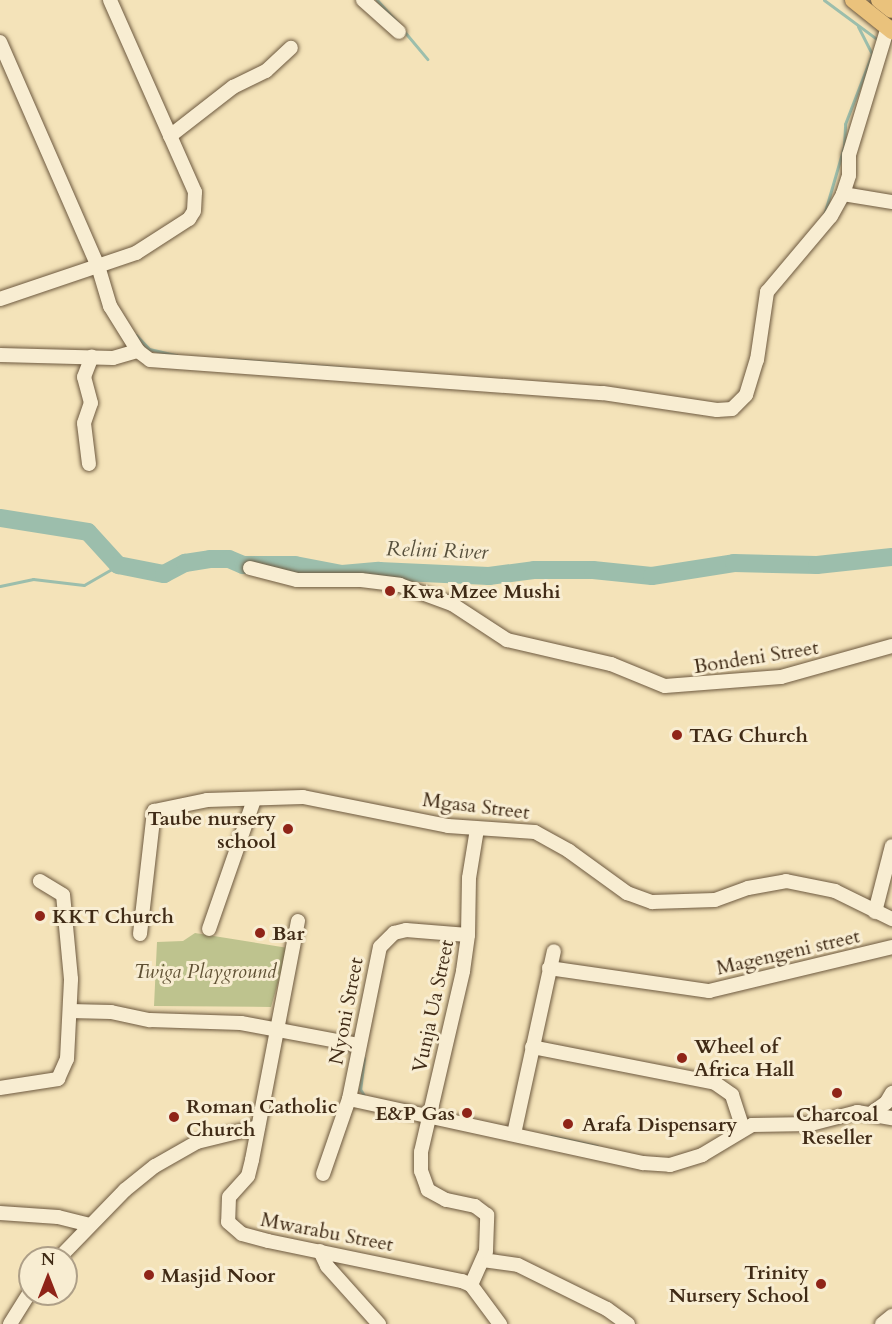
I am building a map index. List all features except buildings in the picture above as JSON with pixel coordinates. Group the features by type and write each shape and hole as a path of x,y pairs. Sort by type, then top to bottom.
{"main road":[{"path":"852,0 890,29"},
{"path":"879,0 892,10"}],"street":[{"path":"0,299 136,253 180,225 194,211 195,192 110,0"},
{"path":"363,0 399,32"},
{"path":"0,42 98,266 110,306 138,351 150,360 603,393 717,410 732,409 746,395 751,382 767,292 831,216 843,194 849,175 849,155 890,29"},
{"path":"170,136 233,87 266,71 291,48"},
{"path":"843,194 892,202"},
{"path":"0,355 113,358 138,351"},
{"path":"89,464 84,423 91,403 84,377 92,356"},
{"name":"Bondeni Street","path":"250,568 297,580 361,580 400,585 452,604 507,640 611,664 665,686 781,677 892,646"},
{"name":"Mgasa Street","path":"140,934 154,811 207,800 320,798 477,829 535,832 569,851 627,893 652,902 715,900 748,888 786,882 835,891 892,919"},
{"path":"209,929 254,800"},
{"name":"Vunja Ua Street","path":"477,829 469,878 468,936 457,1003 439,1063 431,1117 421,1152 421,1171 428,1190 446,1200 484,1210 488,1229 483,1260"},
{"path":"875,912 892,846"},
{"path":"0,1088 58,1079 66,1059 70,1011 63,895 40,881"},
{"name":"Mwarabu Street","path":"298,921 248,1176 227,1203 228,1222 242,1234 424,1271 471,1285"},
{"name":"Nyoni Street","path":"323,1174 349,1099 374,966 385,940 406,930 468,936"},
{"name":"Magengeni street","path":"549,968 709,991 892,947"},
{"path":"514,1134 554,951"},
{"path":"70,1011 111,1012 150,1020 241,1023 358,1045"},
{"path":"532,1047 714,1083 732,1095 743,1128"},
{"path":"873,1113 886,1103 892,1093"},
{"path":"349,1099 643,1163 670,1165 702,1155 743,1128 811,1124 873,1113 892,1118"},
{"path":"70,1246 140,1178 186,1148 216,1135 258,1127"},
{"path":"0,1213 58,1217 89,1225"},
{"path":"320,1251 327,1266 379,1324"},
{"path":"500,1324 471,1285 483,1260 518,1265 607,1309 628,1324"},
{"path":"10,1324 21,1306"},
{"path":"882,1324 892,1316"}],"green space":[{"name":"Twiga Playground","path":"195,933 288,948 271,1007 154,1006 157,942 183,941"}],"waterway":[{"path":"377,0 398,23"},
{"path":"824,0 878,40"},
{"path":"824,215 844,146 845,124 872,54 858,26"},
{"path":"403,30 427,59"},
{"path":"136,335 149,349 176,355"},
{"path":"228,359 347,368"},
{"name":"Relini River","path":"0,518 88,532 118,565 164,574 185,563 210,559 229,559 243,565 295,565 342,574 379,571 489,576 534,570 593,570 652,576 734,563 817,565 892,557"},
{"path":"0,586 33,579 84,585 118,565"},
{"path":"364,1058 360,1089 365,1097"},
{"path":"551,1136 597,1146"}],"place":[{"name":"Kwa Mzee Mushi","path":"390,591"},
{"name":"TAG Church","path":"677,735"},
{"name":"Taube nursery school","path":"288,829"},
{"name":"KKT Church","path":"40,916"},
{"name":"Bar","path":"260,933"},
{"name":"Wheel of Africa Hall","path":"682,1058"},
{"name":"Charcoal Reseller","path":"837,1093"},
{"name":"E&P Gas","path":"467,1113"},
{"name":"Roman Catholic Church","path":"174,1117"},
{"name":"Arafa Dispensary","path":"568,1124"},
{"name":"Masjid Noor","path":"149,1275"},
{"name":"Trinity Nursery School","path":"821,1284"}]}
